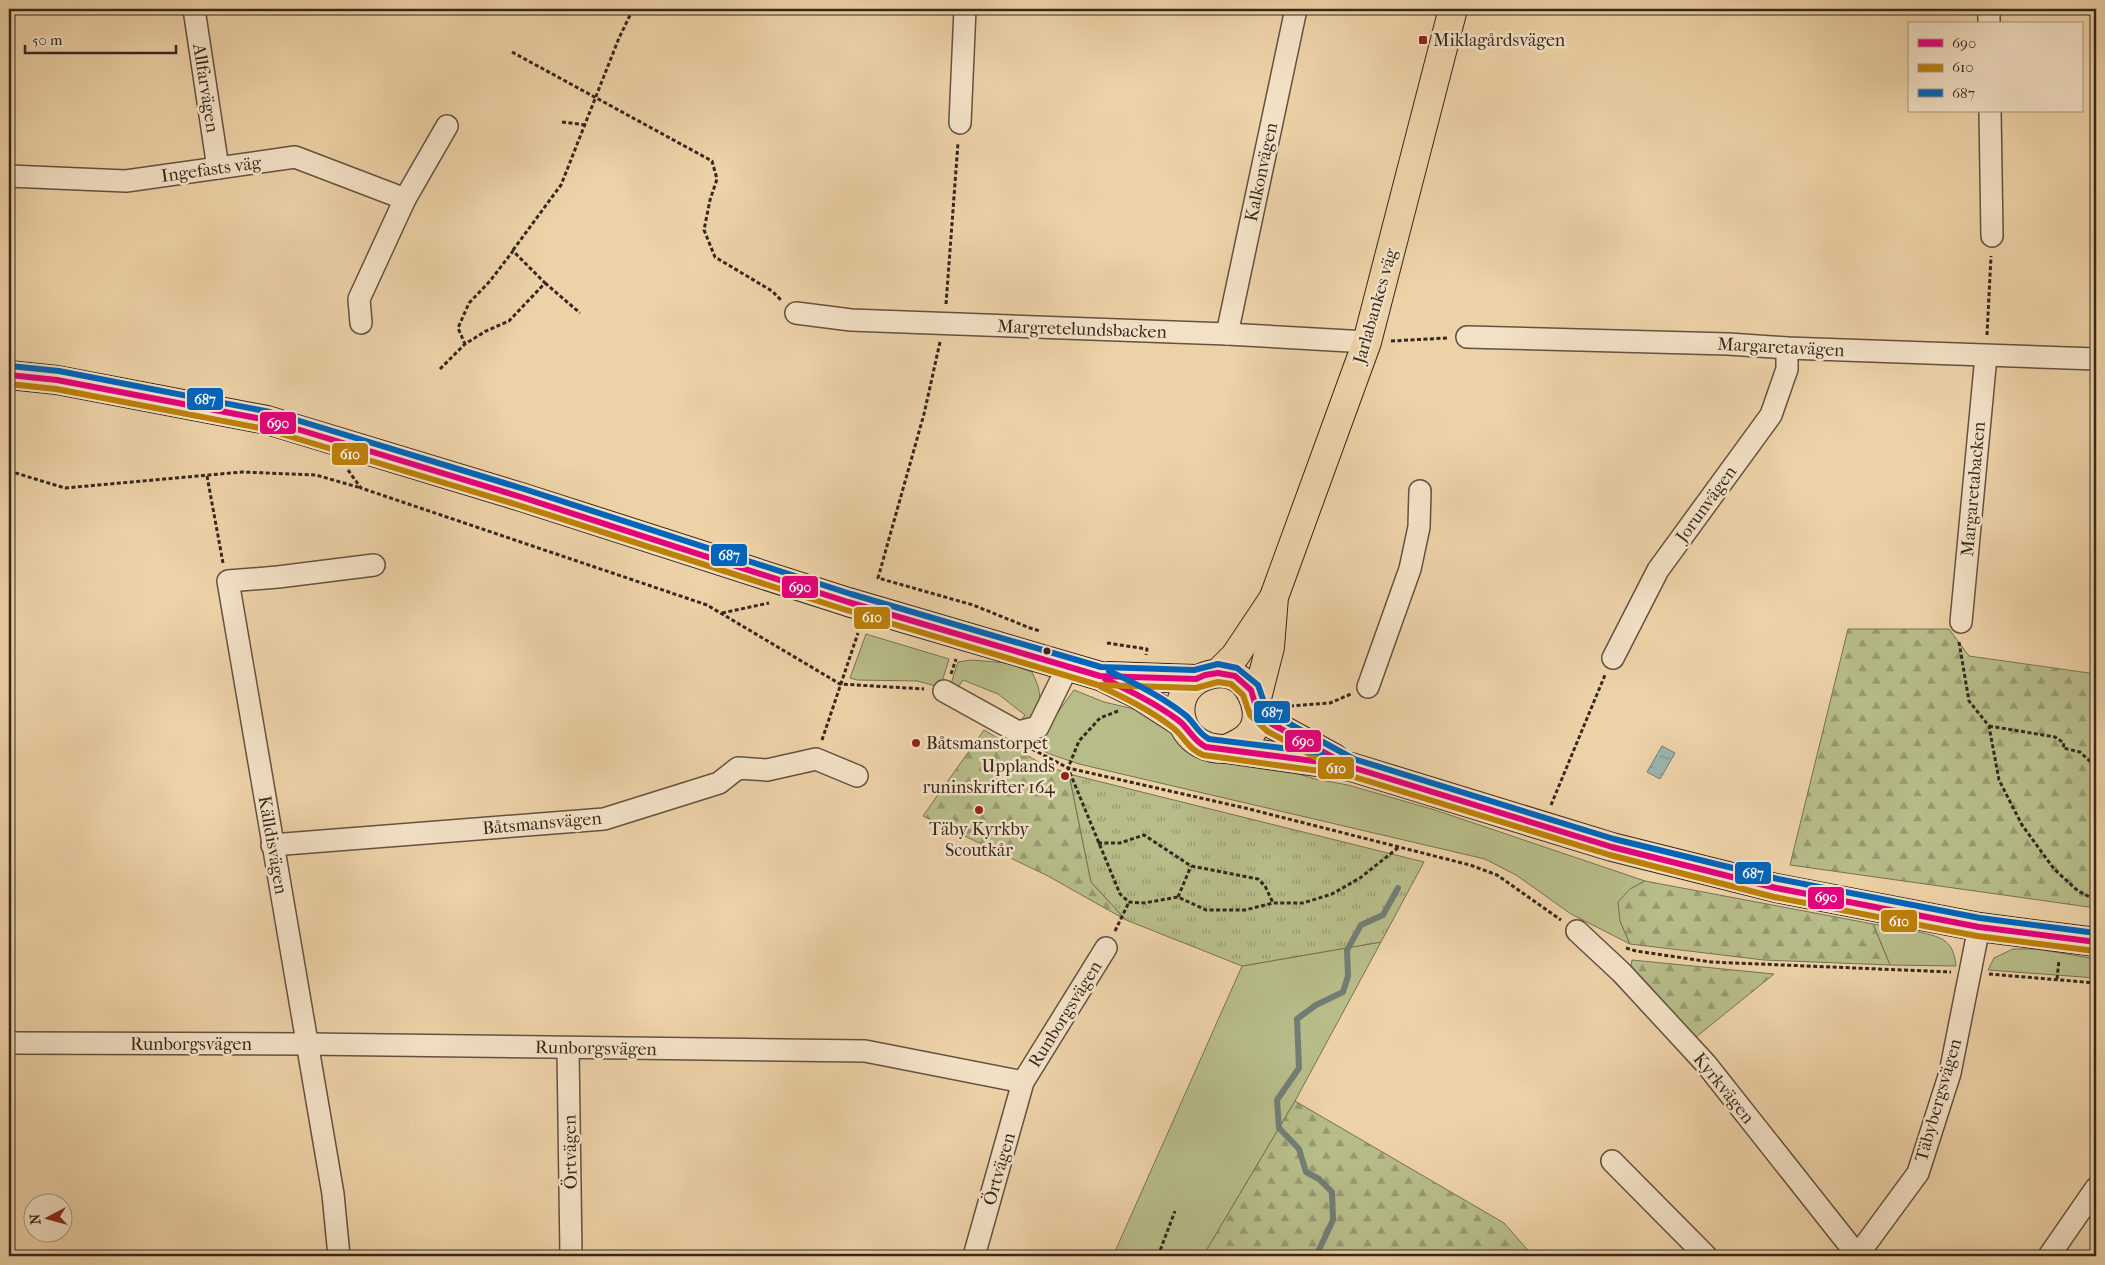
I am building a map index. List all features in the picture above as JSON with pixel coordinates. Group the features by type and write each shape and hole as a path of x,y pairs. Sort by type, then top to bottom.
{"main road":[{"name":"Jarlabankes väg","path":"1207,676 1235,656 1274,598 1367,342 1453,9"},
{"path":"9,375 57,380 267,420 530,500 848,602 1100,676 1138,694 1182,723"},
{"name":"Jarlabankes väg","path":"1256,706 1270,646 1274,598"},
{"path":"1100,676 1207,676 1227,674 1242,680 1251,690 1256,706 1272,724 1350,767"},
{"path":"1207,676 1183,696 1180,709 1182,723 1189,735 1201,745 1214,749 1226,749 1350,767 1622,850 1776,888 1980,927 2096,942"},
{"path":"1226,749 1240,743 1250,734 1256,706"}],"street":[{"name":"Allfarvägen","path":"194,9 218,168"},
{"path":"960,122 965,9"},
{"name":"Kalkonvägen","path":"1227,334 1296,9"},
{"path":"1989,9 1989,22"},
{"path":"1990,112 1992,236"},
{"path":"361,323 359,298 405,199 447,126"},
{"name":"Ingefasts väg","path":"9,176 126,181 295,157 405,199"},
{"name":"Margretelundsbacken","path":"796,313 851,320 944,325 1227,334 1367,342"},
{"name":"Margaretavägen","path":"1467,337 1728,344 1787,348 2096,359"},
{"name":"Jorunvägen","path":"1612,658 1658,570 1771,415 1787,369 1787,348"},
{"name":"Margaretabacken","path":"1961,622 1986,356"},
{"path":"1368,687 1410,569 1419,527 1420,491"},
{"path":"228,580 278,577 374,565"},
{"name":"Källdisvägen","path":"228,580 333,1194 339,1256"},
{"path":"943,694 1018,732 1038,727 1068,666"},
{"path":"816,759 857,776"},
{"name":"Båtsmansvägen","path":"272,844 604,819 719,783 738,768 767,770 816,759"},
{"name":"Täbybergsvägen","path":"1858,1256 1918,1173 1950,1073 1980,927"},
{"name":"Kyrkvägen","path":"1577,931 1622,973 1706,1064 1858,1256"},
{"name":"Runborgsvägen","path":"9,1043 307,1044 865,1051 1023,1082 1106,948"},
{"name":"Örtvägen","path":"568,1048 571,1256"},
{"name":"Örtvägen","path":"974,1256 1023,1082"},
{"path":"1612,1161 1706,1256"},
{"path":"2049,1256 2096,1188"}],"path":[{"path":"465,344 458,328 469,303 490,281 561,185 619,38 633,9"},
{"path":"512,52 712,161 717,179 710,200 704,230 715,257 772,291 796,313"},
{"path":"562,122 586,125"},
{"path":"960,122 944,325 924,414 878,578 973,605 1030,628 1040,630"},
{"path":"1986,356 1992,236"},
{"path":"513,251 545,283 580,312"},
{"path":"440,369 465,344 486,331 509,321 545,283"},
{"path":"1367,342 1467,337"},
{"path":"345,465 360,488"},
{"path":"9,471 65,488 242,472 316,475 360,488 707,605 840,684 924,688 943,694 956,658 947,655"},
{"path":"206,476 228,580"},
{"path":"721,614 775,601"},
{"path":"1961,622 1959,640 1969,701 1989,726 2000,780 2022,825 2054,869 2078,891 2096,900"},
{"path":"816,759 858,633"},
{"path":"1286,706 1330,703 1368,687"},
{"path":"1989,726 2055,737 2064,742 2063,748 2080,752 2096,767"},
{"path":"1027,747 1068,768 1245,808 1470,865 1497,875 1577,931"},
{"path":"1068,768 1120,894 1129,902 1144,903 1178,897 1206,910 1245,910 1273,903 1303,903 1332,894 1360,878 1399,847"},
{"path":"1098,843 1120,843 1144,835 1191,866 1258,880 1265,886 1273,903"},
{"path":"1178,897 1191,866"},
{"path":"1106,948 1129,902"},
{"path":"1619,945 1636,951 1712,962 1970,972 2096,983"},
{"path":"1158,1256 1175,1211"}],"green space":[{"path":"1848,629 1949,629 1969,656 2096,674 2096,908 1790,865"},
{"path":"866,634 949,659 941,685 936,686 917,681 857,680 850,678"},
{"path":"971,660 1008,663 1032,672 1038,687 1039,698 1036,709 1028,722 1018,724 1025,715 998,694 963,680 955,692 949,690 958,662"},
{"path":"1074,690 1104,702 1155,714 1196,756 1219,762 1289,771 1315,779 1348,785 1435,810 1645,881 1630,889 1620,921 1630,944 1571,914 1516,875 1485,859 1079,764 1047,753 1035,744"},
{"path":"984,730 1042,764 1069,774 1091,882 1126,920 1048,876 923,816"},
{"path":"1069,774 1424,862 1381,942 1242,966 1126,920 1091,882"},
{"path":"1645,881 1873,924 1890,965 1764,960 1630,944 1620,921 1618,902 1630,889"},
{"path":"1873,924 1921,932 1945,941 1952,949 1956,966 1890,965"},
{"path":"1381,942 1295,1101 1203,1256 1113,1256 1242,966"},
{"path":"2013,949 2037,949 2096,959 2096,978 1988,970 1994,958"},
{"path":"1632,960 1774,974 1696,1037 1634,971 1631,966"},
{"path":"1295,1101 1504,1223 1533,1256 1203,1256"}],"water":[{"path":"1662,746 1675,753 1660,779 1647,772"}],"waterway":[{"path":"1316,1256 1333,1220 1332,1192 1319,1179 1306,1172 1299,1149 1279,1128 1277,1100 1299,1068 1297,1019 1316,1005 1343,992 1348,976 1347,950 1361,925 1383,915 1398,888"}],"transit line":[{"name":"687","path":"10,366 59,371 270,412 524,489 851,594 1101,667 1194,670 1218,664 1237,668 1258,685 1265,705 1277,717 1354,759 1614,839 1778,879 1980,918 2096,933"},
{"name":"690","path":"9,375 57,380 267,420 521,497 848,602 1100,676 1196,679 1218,673 1235,676 1251,690 1257,710 1272,724 1351,767 1612,847 1776,888 1979,927 2096,942"},
{"name":"610","path":"9,384 56,389 265,429 518,505 846,610 1098,685 1196,688 1218,682 1231,684 1243,695 1250,715 1267,731 1348,775 1610,855 1774,897 1977,936 2095,951"},
{"name":"687","path":"1109,671 1148,690 1175,707 1187,717 1201,734 1209,739 1322,753"},
{"name":"690","path":"1105,679 1169,714 1182,723 1206,747 1321,762"},
{"name":"610","path":"1101,687 1155,715 1203,755 1320,771"}],"place":[{"name":"Miklagårdsvägen","path":"1423,40"},
{"name":"Båtsmanstorpet","path":"916,743"},
{"name":"Upplands runinskrifter 164","path":"1065,776"},
{"name":"Täby Kyrkby Scoutkår","path":"979,810"}]}
